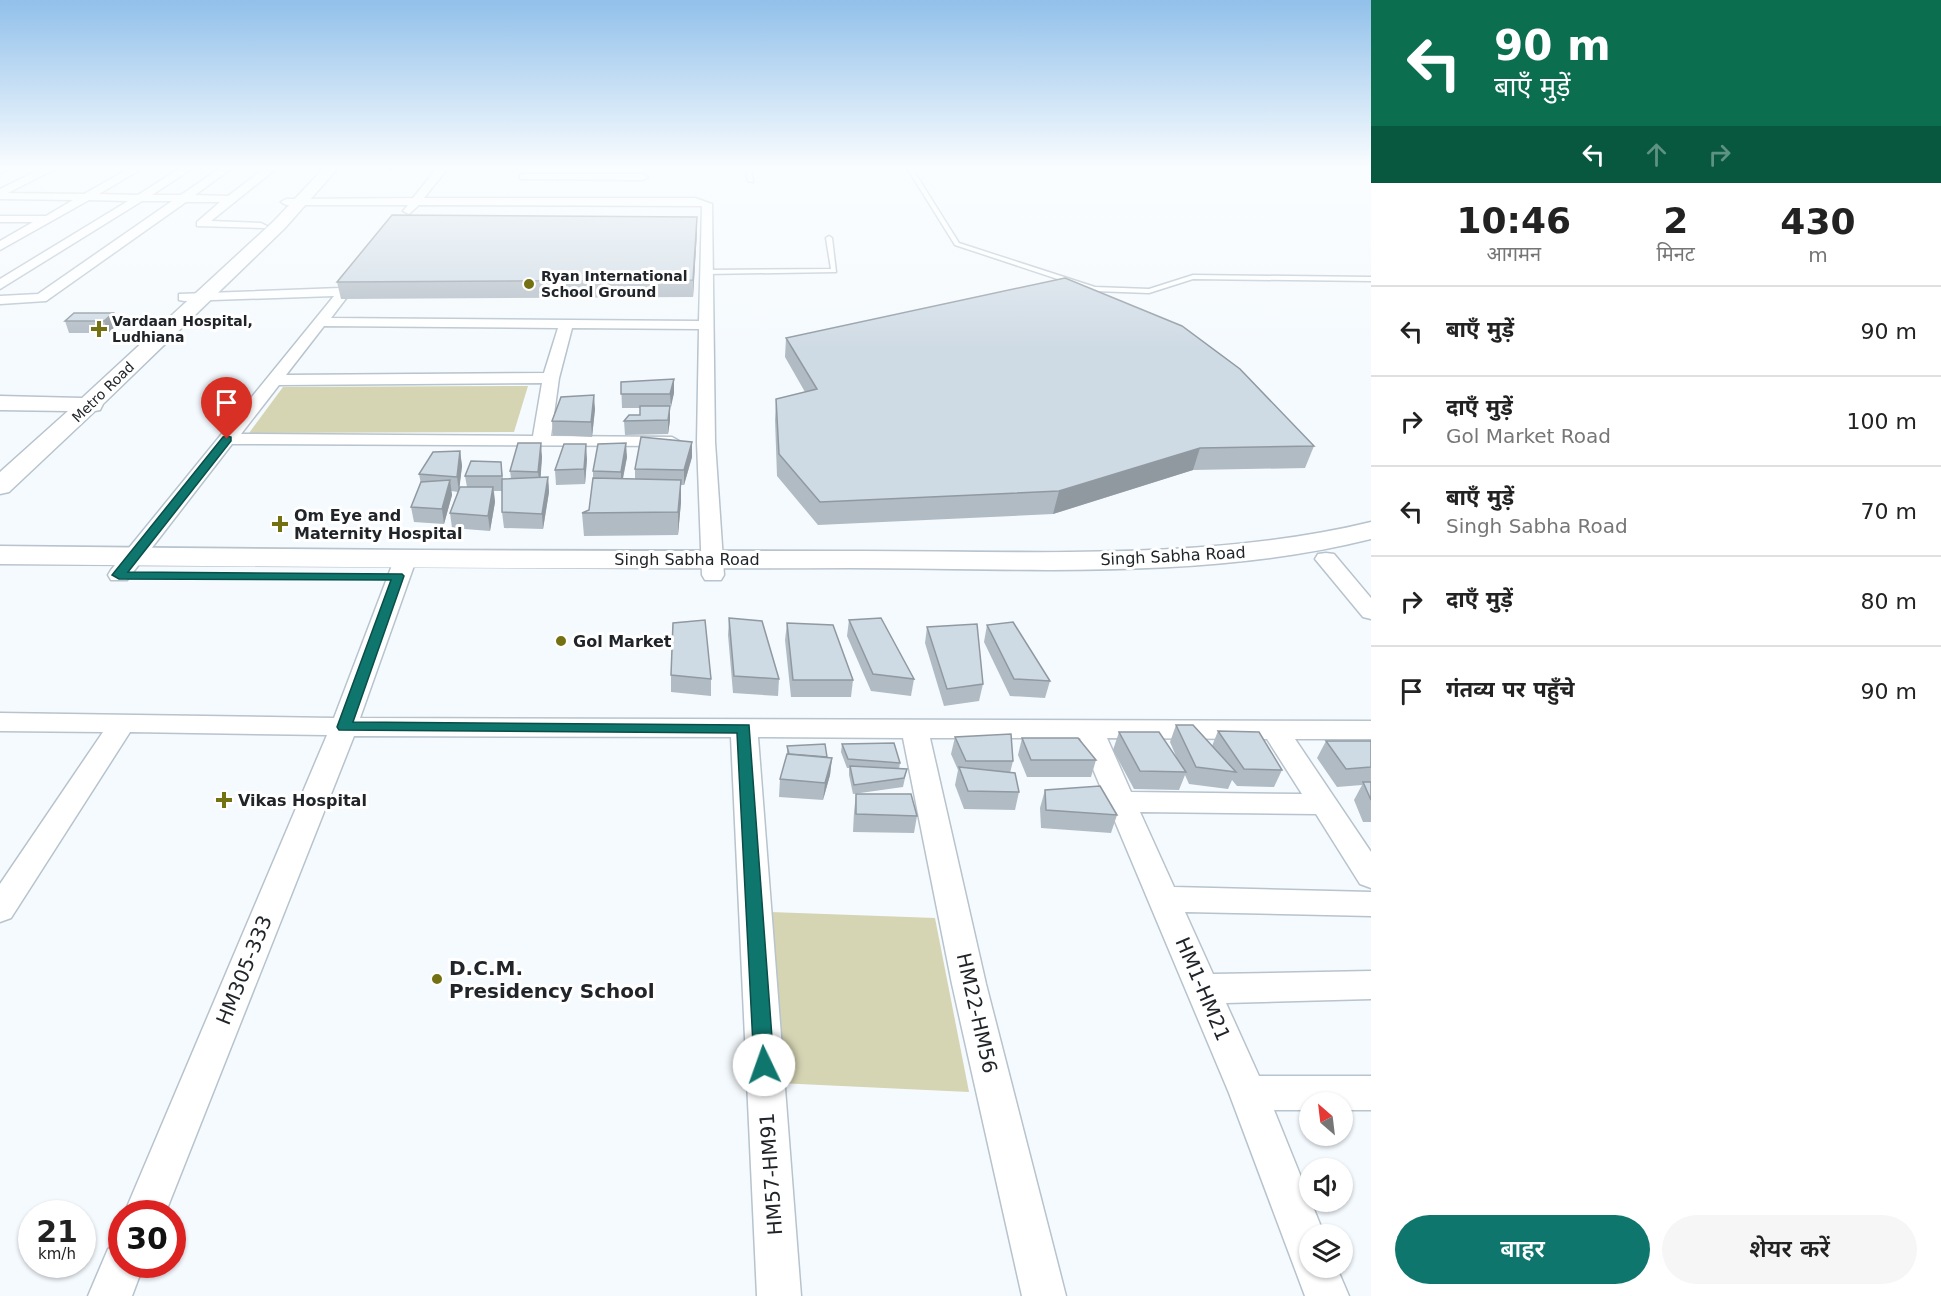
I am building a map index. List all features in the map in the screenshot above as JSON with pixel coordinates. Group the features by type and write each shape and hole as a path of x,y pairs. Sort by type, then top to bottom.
{"street":[{"path":"3,242 31,228"},
{"path":"0,285 89,228"},
{"path":"0,309 7,300 41,298 140,228"},
{"name":"Metro Road","path":"0,486 92,405 259,228"},
{"name":"Metro Road","path":"0,462 193,296 266,228"},
{"path":"707,228 706,442 712,567"},
{"path":"23,233 131,235"},
{"path":"125,566 369,261"},
{"path":"193,296 344,292"},
{"path":"320,322 706,325"},
{"path":"541,441 551,378 566,324"},
{"path":"273,380 551,378"},
{"path":"0,404 92,405"},
{"path":"227,439 706,442"},
{"name":"Singh Sabha Road","path":"0,575 125,566 712,567 1142,559 1276,550 1324,542 1371,530"},
{"name":"Singh Sabha Road","path":"712,567 1150,574 1326,559 1371,547"},
{"name":"Singh Sabha Road","path":"0,555 125,566"},
{"path":"1326,559 1371,612"},
{"name":"HM305-333","path":"150,1200 344,727 402,568"},
{"path":"0,722 344,727 1371,730"},
{"path":"0,909 123,723"},
{"name":"HM57-HM91","path":"744,728 778,1296"},
{"name":"HM22-HM56","path":"915,730 969,984 1044,1296"},
{"name":"HM1-HM21","path":"1090,730 1248,1093 1299,1224"},
{"path":"1276,731 1371,876"},
{"path":"1123,802 1324,804"},
{"path":"1165,899 1371,904"},
{"path":"1203,989 1371,985"},
{"path":"1248,1093 1371,1092"},
{"path":"110,1296 117,1278"},
{"path":"1320,1278 1327,1296"}],"lane":[{"path":"947,228 957,244 1094,289 1149,291 1193,277 1371,279"},
{"path":"706,272 834,271 829,238"}],"green space":[{"path":"528,386 514,432 249,433 283,387"},
{"path":"770,912 935,918 969,1092 778,1083"}],"building":[{"path":"381,228 696,228 693,280 337,282"},
{"path":"1065,278 1182,326 1240,369 1314,446 1200,448 1059,491 820,502 779,454 776,399 817,389 786,338"},
{"path":"74,313 113,313 104,321 65,321"},
{"path":"674,379 670,394 621,394 621,382"},
{"path":"594,395 591,422 552,421 561,397"},
{"path":"640,406 670,406 668,420 624,421 629,415 640,415"},
{"path":"641,437 692,442 684,470 635,469"},
{"path":"518,443 541,443 538,472 510,471"},
{"path":"626,443 621,472 593,471 598,444"},
{"path":"564,444 586,444 584,469 555,470"},
{"path":"460,451 457,477 419,474 433,452"},
{"path":"471,461 501,462 502,476 465,476"},
{"path":"548,477 542,514 502,512 502,479"},
{"path":"593,478 681,480 678,512 582,513 589,510"},
{"path":"450,480 442,509 411,507 421,482"},
{"path":"460,487 493,487 488,516 450,513"},
{"path":"729,618 762,621 779,679 734,676"},
{"path":"881,618 914,679 873,674 849,620"},
{"path":"705,620 711,679 671,675 673,623"},
{"path":"1013,622 1050,681 1014,679 987,625"},
{"path":"787,623 833,625 853,680 793,680"},
{"path":"977,624 983,684 947,689 927,627"},
{"path":"1176,725 1193,725 1236,772 1196,767"},
{"path":"1218,731 1259,732 1282,770 1244,769"},
{"path":"1119,732 1159,732 1186,772 1140,771"},
{"path":"1011,734 1013,761 966,761 955,737"},
{"path":"1022,738 1078,738 1096,760 1031,760"},
{"path":"1326,741 1371,741 1371,767 1346,769"},
{"path":"894,743 900,763 848,759 842,744"},
{"path":"825,744 827,757 789,754 787,746"},
{"path":"787,754 832,758 825,783 780,779"},
{"path":"850,766 907,769 904,778 854,785"},
{"path":"959,767 1015,773 1019,792 968,791"},
{"path":"1363,782 1371,782 1371,800"},
{"path":"1100,786 1117,815 1046,810 1045,790"},
{"path":"856,794 911,794 917,816 856,814"}],"place":[{"name":"Ryan International School Ground","path":"529,284"},
{"name":"Vardaan Hospital, Ludhiana","path":"99,329"},
{"name":"Om Eye and Maternity Hospital","path":"280,524"},
{"name":"Gol Market","path":"561,641"},
{"name":"Vikas Hospital","path":"224,800"},
{"name":"D.C.M. Presidency School","path":"437,979"}],"route":[{"path":"227,439 119,575 398,576 344,727 744,728 764,1065"}]}
